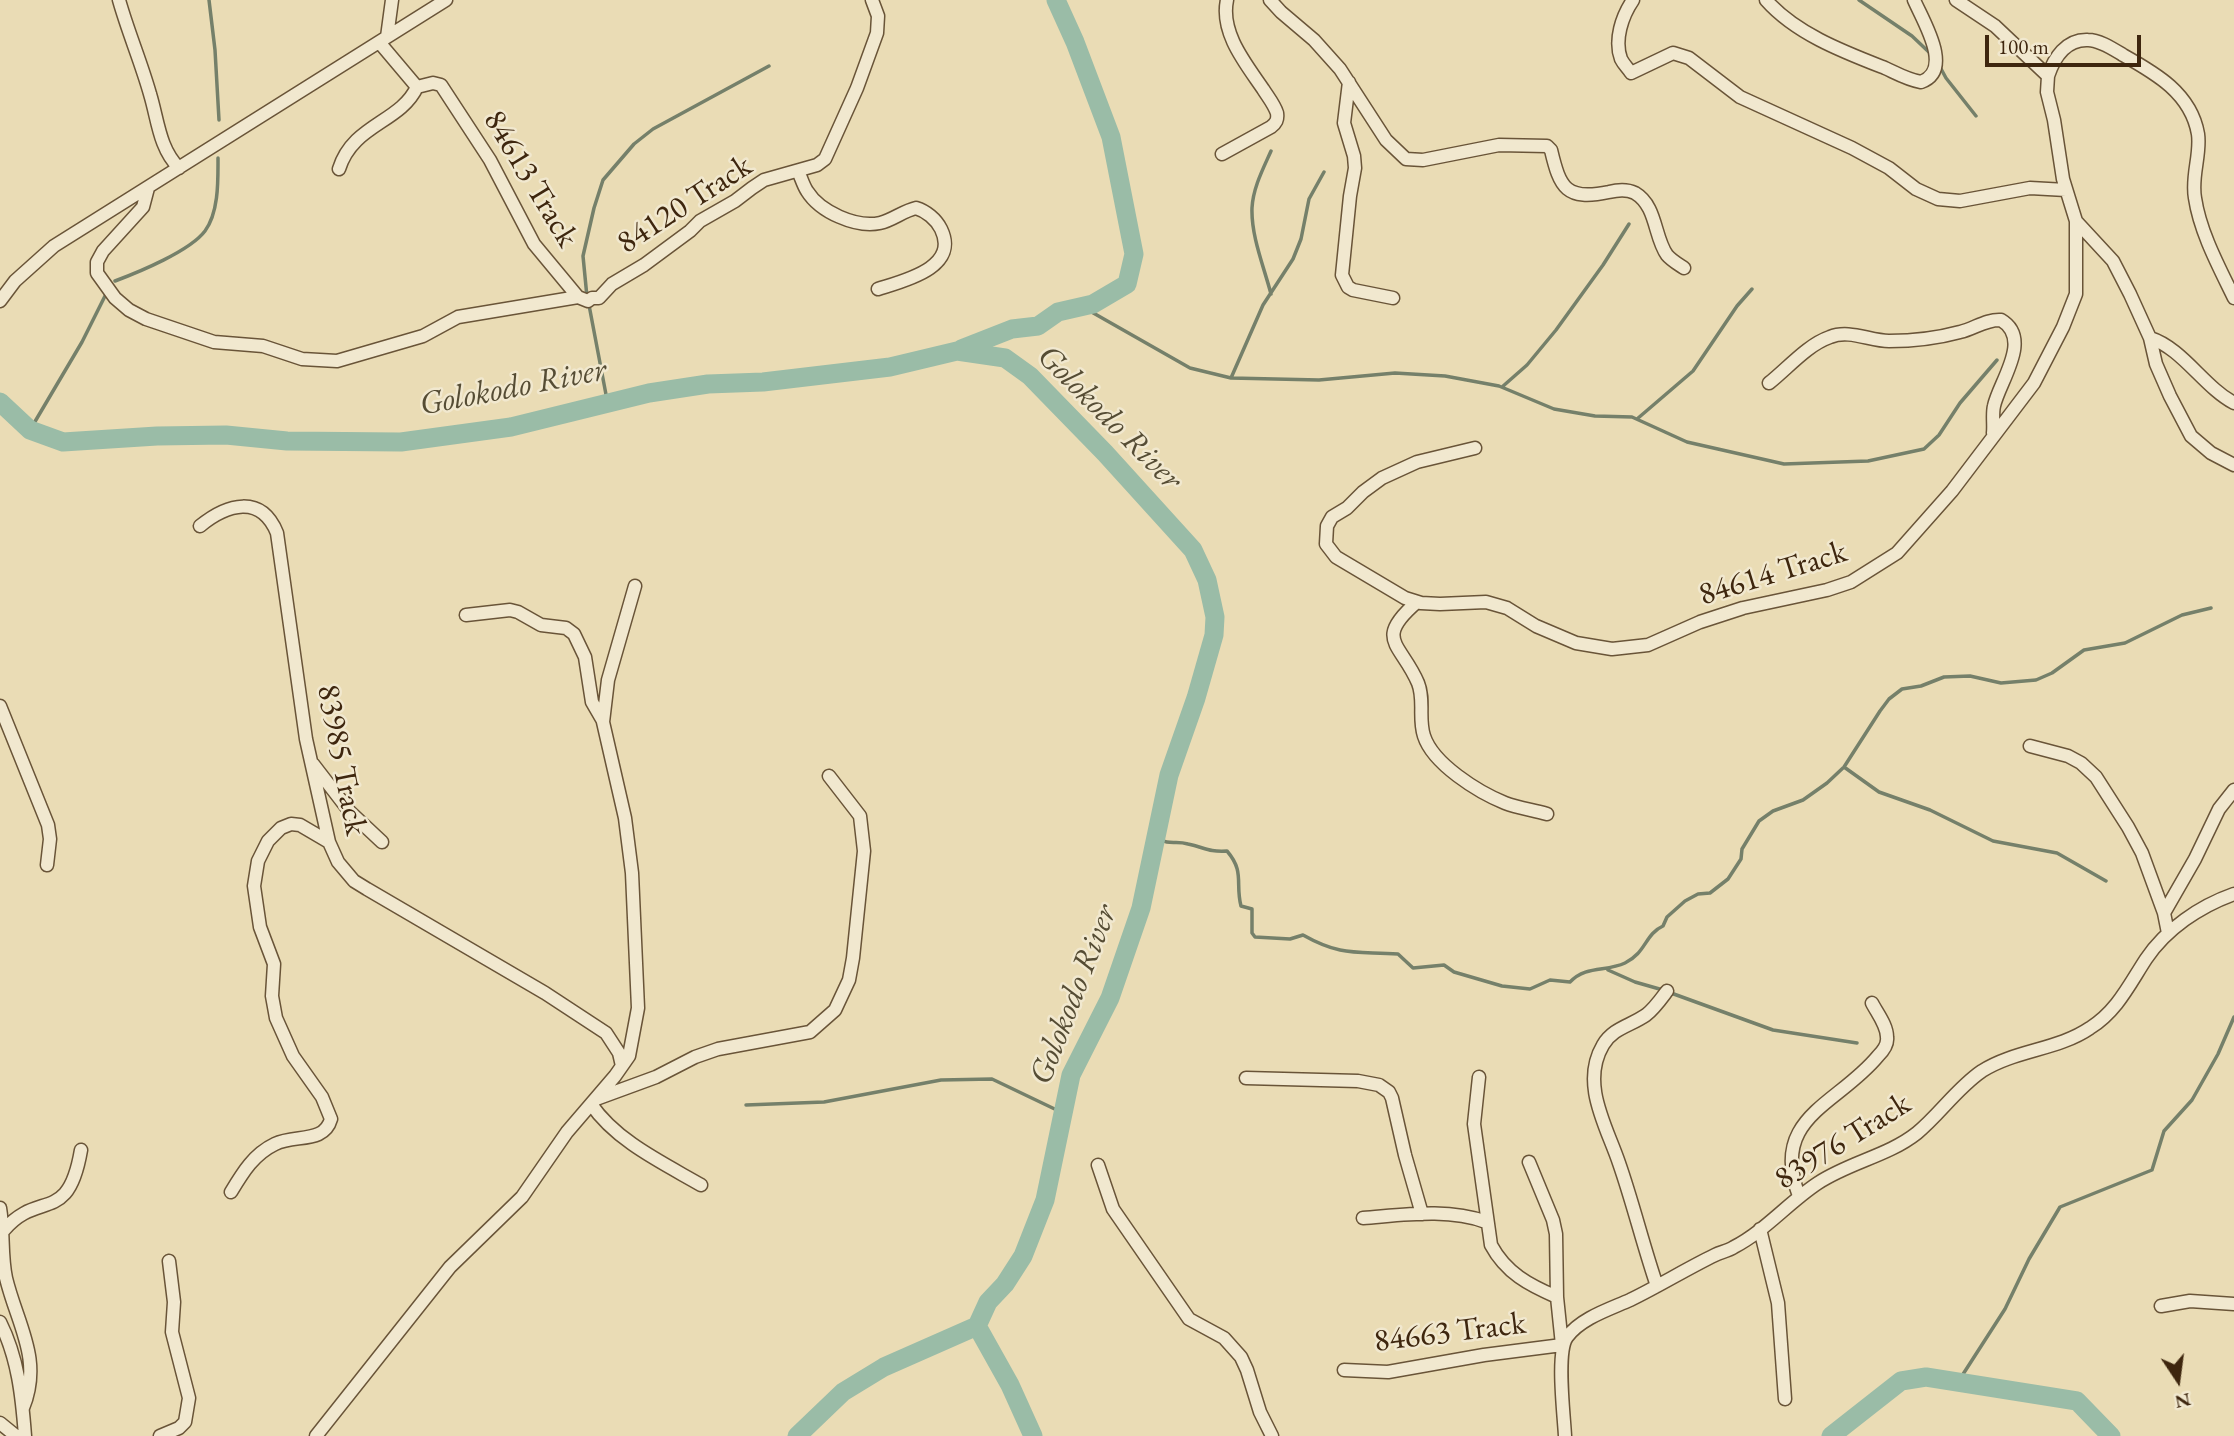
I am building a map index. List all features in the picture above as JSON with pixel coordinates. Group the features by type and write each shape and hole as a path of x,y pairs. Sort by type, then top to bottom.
{"street":[{"path":"120,0 165,148 179,169"},
{"path":"339,169 343,155 350,146 363,133 405,105 416,87 383,39 392,0"},
{"path":"0,301 12,284 54,246 446,0"},
{"name":"84120 Track","path":"148,188 143,207 103,251 97,262 97,273 115,298 130,310 146,319 214,342 263,346 302,359 337,362 423,337 458,317 578,297 587,301 599,298 612,284 644,265 700,221 764,180 817,165 825,159 877,33 878,16 872,0"},
{"path":"1223,155 1271,127 1276,123 1277,117 1230,34 1226,15 1227,0"},
{"path":"1270,0 1314,40 1349,82 1386,140 1406,159 1423,160 1499,145 1545,146 1551,150 1560,183 1569,191 1601,193 1622,190 1637,194 1648,208 1667,255 1684,268"},
{"path":"1633,0 1623,20 1619,37 1622,60 1631,73 1673,53 1680,54 1740,97 1852,148 1889,168 1916,189 1938,199 1960,201 2030,188 2066,190"},
{"path":"1766,0 1795,24 1824,42 1921,82 1930,77 1937,60 1932,41 1914,0"},
{"path":"1956,0 1996,26 2048,76"},
{"path":"2234,298 2207,238 2195,200 2194,169 2199,150 2197,133 2192,114 2180,95 2158,75 2095,41 2084,40 2069,45 2053,60 2047,92 2066,190 2076,221 2113,261 2150,338 2161,374 2191,436 2211,453 2234,465"},
{"path":"1349,82 1344,123 1355,168 1342,275 1348,287 1353,290 1393,298"},
{"name":"84613 Track","path":"416,87 433,83 441,85 490,160 534,244 578,297"},
{"path":"797,171 807,191 819,205 840,216 859,223 874,224 916,208 931,216 938,224 944,238 942,256 938,262 921,274 878,289"},
{"name":"84614 Track","path":"1475,448 1417,463 1382,478 1347,508 1332,517 1327,526 1326,544 1336,557 1389,590 1417,602 1486,602 1507,608 1536,626 1576,643 1612,649 1637,648 1743,608 1828,590 1864,575 1897,553 1952,491 1993,433 2013,414 2034,383 2068,316 2076,294 2076,221"},
{"path":"0,275 12,284"},
{"path":"1769,383 1815,345 1830,337 1850,335 1889,341 1940,336 1970,329 1991,320 2001,320 2011,331 2013,352 2012,364 1994,405 1993,433"},
{"path":"2150,338 2169,346 2210,385 2234,403"},
{"name":"83985 Track","path":"201,526 216,513 230,506 254,509 265,513 272,520 277,533 311,761 334,856 354,881 545,993 607,1033 619,1053 622,1066"},
{"path":"603,722 608,680 635,586"},
{"path":"1417,602 1402,616 1393,629 1392,637 1412,670 1420,691 1421,724 1427,744 1457,775 1479,789 1505,803 1547,814"},
{"path":"316,1436 450,1267 523,1197 567,1132 622,1066 629,1056 638,1007 636,931 625,818 603,722 592,702 585,657 574,634 566,628 541,625 510,610 466,615"},
{"path":"0,706 48,825 50,839 47,865"},
{"path":"2030,746 2068,756 2081,763 2096,777 2129,827 2142,853 2164,913 2168,933"},
{"path":"311,761 350,811 382,842"},
{"path":"594,1102 718,1049 810,1032 835,1010 849,979 864,851 860,816 829,776"},
{"path":"2164,913 2219,808 2234,790"},
{"path":"232,1192 253,1160 267,1149 289,1139 323,1133 329,1127 331,1119 322,1097 293,1056 276,1018 272,996 274,964 260,927 254,887 258,862 268,841 281,828 290,824 300,825 329,842"},
{"name":"83976 Track","path":"1562,1345 1572,1332 1596,1315 1734,1247 1799,1196 1851,1164 1902,1144 1982,1072 2017,1055 2088,1030 2108,1015 2130,988 2147,958 2168,933 2186,919 2234,894"},
{"path":"1657,1286 1619,1163 1597,1107 1595,1087 1596,1062 1612,1033 1645,1015 1667,991"},
{"path":"1799,1196 1792,1177 1791,1164 1799,1130 1819,1108 1868,1068 1886,1045 1888,1038 1885,1027 1872,1003"},
{"path":"1479,1077 1474,1124 1491,1245 1498,1259 1513,1273 1532,1286 1557,1297"},
{"path":"1246,1078 1358,1081 1375,1083 1385,1088 1392,1098 1422,1214"},
{"path":"594,1102 603,1121 610,1128 701,1185"},
{"path":"4,1230 19,1216 50,1205 66,1195 74,1180 81,1150"},
{"path":"1529,1162 1556,1234 1557,1297 1566,1436"},
{"path":"1098,1165 1113,1209 1189,1320 1224,1338 1236,1350 1247,1370 1272,1436"},
{"path":"0,1208 6,1276 30,1359 30,1390 23,1408"},
{"path":"1363,1218 1422,1214 1462,1215 1486,1222"},
{"path":"1760,1229 1778,1303 1786,1399"},
{"path":"160,1436 179,1429 185,1422 189,1398 172,1332 174,1302 169,1261"},
{"path":"2161,1306 2190,1301 2234,1304"},
{"path":"0,1322 12,1349 23,1408 25,1436"},
{"name":"84663 Track","path":"1344,1370 1388,1372 1562,1345"},
{"path":"0,1423 16,1436"}],"waterway":[{"path":"209,0 219,120"},
{"path":"961,349 1012,329 1038,326 1058,312 1093,304 1127,284 1134,254 1111,137 1056,0"},
{"path":"1859,0 1912,36 1932,55"},
{"path":"587,297 583,256 603,180 634,144 653,129 769,66"},
{"path":"1940,67 1976,116"},
{"path":"1271,151 1256,186 1252,219 1271,294"},
{"path":"115,281 176,253 198,239 205,231 215,205 218,158"},
{"path":"1231,378 1263,305 1293,259 1301,239 1309,199 1324,172"},
{"path":"1502,387 1527,365 1556,330 1629,224"},
{"path":"1637,419 1693,371 1737,306 1752,289"},
{"path":"30,430 82,342 106,294"},
{"path":"589,305 608,405"},
{"path":"1081,306 1190,368 1231,378 1319,380 1395,373 1445,376 1499,386 1554,409 1595,416 1632,417 1687,442 1784,464 1868,461 1924,449 1939,435 1960,403 1997,360"},
{"name":"Golokodo River","path":"0,402 30,430 63,442 226,435 287,441 401,442 511,427 649,393 708,384 763,382 890,367 957,351 1005,358 1030,376 1193,550 1207,580 1215,617 1214,635 1196,698 1169,775 1141,908 1110,998 1071,1075 1045,1200 1023,1256 1005,1284 988,1302 977,1326 1010,1385 1033,1436"},
{"path":"1156,838 1166,842 1227,851 1238,872 1241,906 1252,909 1252,933 1255,937 1290,939 1303,935 1339,950 1398,954 1413,968 1444,965 1454,972 1502,986 1530,989 1550,980 1570,982 1583,973 1618,966 1632,959 1652,934 1663,926 1667,917 1685,901 1698,894 1710,893 1728,879 1759,821 1773,811 1803,800 1827,783 1844,767 1889,699 1902,689 1921,686 1944,677 1970,676 2001,683 2036,680 2052,673 2084,650 2125,643 2182,615 2211,608"},
{"path":"1844,767 1879,792 1930,810 1993,841 2057,853 2106,881"},
{"path":"1608,970 1663,990"},
{"path":"1671,993 1773,1030 1857,1043"},
{"path":"1958,1382 2005,1309 2029,1259 2060,1207 2152,1170 2164,1131 2192,1100 2218,1054 2234,1017"},
{"path":"746,1105 824,1102 941,1080 992,1079 1063,1113"},
{"path":"797,1436 843,1392 884,1367 977,1326"},
{"name":"Golokodo River","path":"1831,1436 1901,1381 1926,1377 2077,1401 2111,1436"}]}
